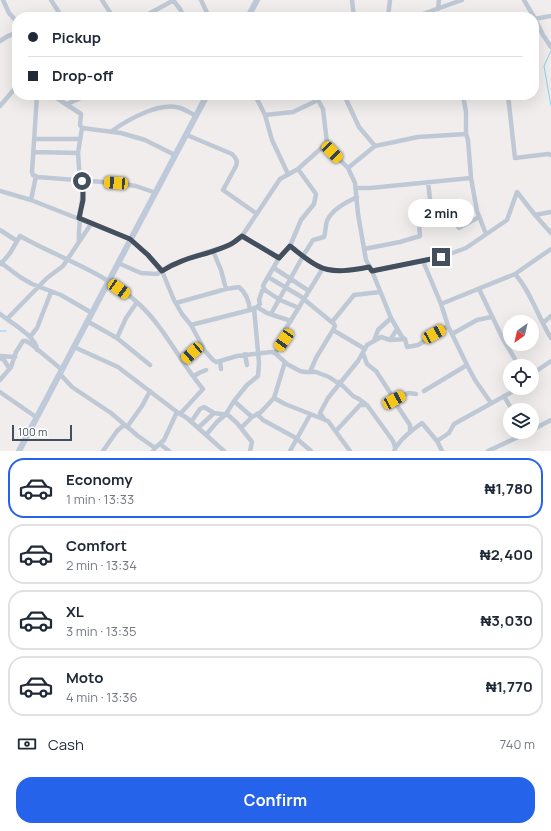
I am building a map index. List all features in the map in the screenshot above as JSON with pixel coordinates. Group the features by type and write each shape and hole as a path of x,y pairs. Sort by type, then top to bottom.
{"main road":[{"path":"251,12 257,0"},
{"path":"19,451 204,100"}],"street":[{"path":"3,0 12,16"},
{"path":"51,0 59,12"},
{"path":"102,0 110,12"},
{"path":"152,12 173,0 182,12"},
{"path":"201,0 207,12"},
{"path":"352,0 353,12"},
{"path":"389,12 390,0"},
{"path":"438,9 439,0"},
{"path":"427,12 462,0"},
{"path":"524,0 531,12"},
{"path":"539,17 551,16"},
{"path":"539,27 551,47"},
{"path":"0,42 12,35"},
{"path":"1,103 12,91"},
{"path":"37,100 33,175 37,177 136,186 156,193"},
{"path":"60,100 80,112 82,128 78,153 83,200 79,218 79,242"},
{"path":"67,104 72,100"},
{"path":"257,100 265,114 272,140 288,174"},
{"path":"265,114 293,112 313,100"},
{"path":"317,100 324,113 327,144 332,152 348,168 355,183 358,214 366,260 391,318 405,340 407,347 409,348 418,345 448,326"},
{"path":"346,100 359,127 375,146"},
{"path":"464,100 466,112 466,134 470,152 471,178 477,211 486,234"},
{"path":"509,100 515,158 548,154 551,155"},
{"path":"112,131 126,121 159,108 175,107 196,116"},
{"path":"118,126 121,133"},
{"path":"82,128 112,131 146,140 176,155"},
{"path":"348,168 375,146 418,137 466,134"},
{"path":"187,135 232,154 236,158 236,166 223,190 257,214"},
{"path":"34,139 80,139"},
{"path":"118,263 141,273 157,274 172,265 189,258 230,245 242,236 280,179 298,169 327,144"},
{"path":"34,152 78,153"},
{"path":"191,325 254,308 260,304 259,300 262,291 264,290 263,286 279,258 290,246 302,220 314,204 316,198 316,194 298,169"},
{"path":"32,200 36,176"},
{"path":"356,188 370,188 471,178"},
{"path":"428,182 430,208 434,218 441,221 453,219 459,228 479,217"},
{"path":"0,191 32,200 130,239 148,255 162,271 176,303 210,358 216,362 245,354 271,352 275,353 285,362 300,371 316,372 329,377 367,405 393,441 395,450"},
{"path":"290,246 320,267 330,270 370,269 441,257 466,248 507,220 517,192 551,233"},
{"path":"271,314 313,240 324,237 326,223 332,213 357,197"},
{"path":"364,249 400,242 420,236 418,209 419,207 430,208"},
{"path":"535,215 551,212"},
{"path":"6,319 47,278 63,266 91,224"},
{"path":"0,230 17,241"},
{"path":"0,380 11,367 16,352 23,341 26,341 61,372 72,387 111,413 154,449 164,440 178,413 203,389 156,323 137,302 108,281 20,236 1,263 32,284 61,295 92,313"},
{"path":"242,236 279,258"},
{"path":"441,304 515,274 551,249"},
{"path":"213,251 221,270 226,289"},
{"path":"423,261 441,304 448,326 475,380 491,403"},
{"path":"274,268 309,291"},
{"path":"275,353 284,340 285,330 324,268"},
{"path":"515,274 527,292 551,338"},
{"path":"268,277 287,287 304,299 335,326 316,358 310,372"},
{"path":"176,303 226,289 239,287 244,291 250,304 254,308 291,321"},
{"path":"479,289 492,317 515,359"},
{"path":"264,290 280,300 298,308"},
{"path":"30,337 37,328 51,292"},
{"path":"332,322 354,295 380,292"},
{"path":"116,338 126,318 137,302"},
{"path":"206,435 226,414 247,386 258,376 258,353 255,331 256,319 254,308"},
{"path":"0,314 27,334 36,344 37,350"},
{"path":"543,323 551,316"},
{"path":"452,334 477,320 492,317"},
{"path":"374,341 378,330 391,318"},
{"path":"87,321 116,338 150,365"},
{"path":"390,340 397,329"},
{"path":"333,330 364,351 367,364 376,371 410,425 410,431"},
{"path":"324,420 320,413 328,398 358,361 367,345 381,337 390,340 405,340"},
{"path":"183,362 202,345"},
{"path":"74,347 118,367 191,422 224,451"},
{"path":"245,354 247,365"},
{"path":"0,357 15,357"},
{"path":"0,357 4,360 8,367 11,367"},
{"path":"220,361 221,369"},
{"path":"539,369 551,361"},
{"path":"241,428 252,417 261,412 274,398 285,362"},
{"path":"424,391 467,365"},
{"path":"194,376 198,372 206,370"},
{"path":"103,451 117,431 126,426 142,406 150,391"},
{"path":"0,392 36,417"},
{"path":"394,400 408,394 416,394"},
{"path":"437,441 449,432 454,424 504,396 508,403"},
{"path":"274,398 332,424 350,451"},
{"path":"234,402 252,417"},
{"path":"336,431 360,404 367,405"},
{"path":"191,422 200,409 204,407 214,413 228,414 252,442 250,451"},
{"path":"198,428 214,413"},
{"path":"257,414 264,420 296,438 311,451"},
{"path":"290,451 310,415"},
{"path":"395,450 410,431 422,423 437,441 442,451"},
{"path":"539,427 550,423"},
{"path":"410,425 417,427"},
{"path":"488,451 514,439"},
{"path":"160,444 169,451"}],"waterway":[{"path":"551,51 544,66 551,106"},
{"path":"0,331 6,331"}],"route":[{"path":"82,181 83,200 79,218 130,239 148,255 162,271 189,258 230,245 242,236 279,258 290,246 320,267 330,270 351,270 369,267 372,271 441,257"}]}
